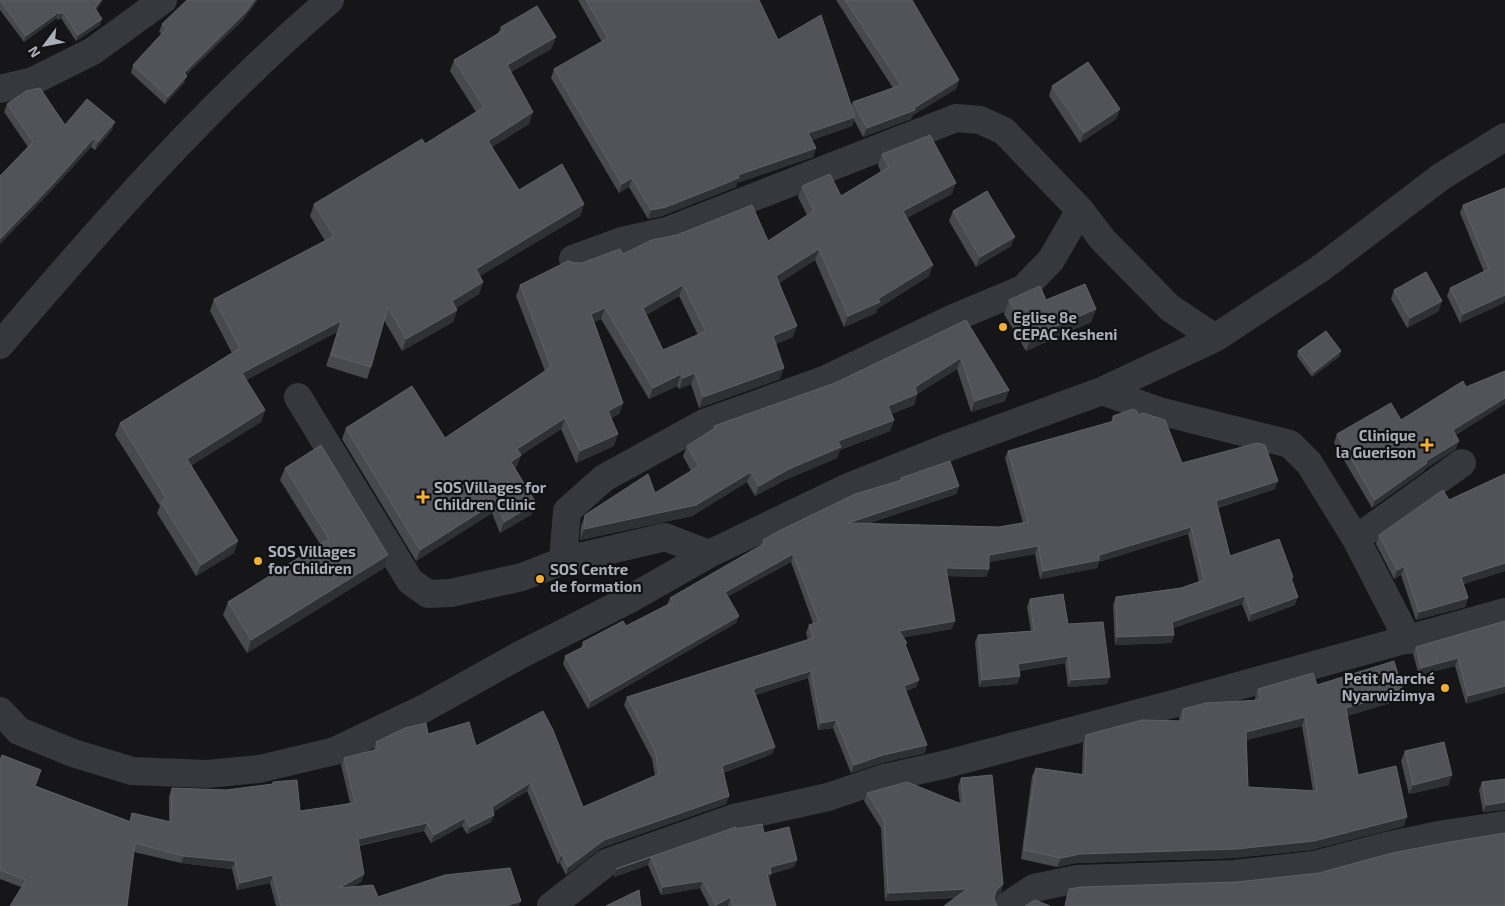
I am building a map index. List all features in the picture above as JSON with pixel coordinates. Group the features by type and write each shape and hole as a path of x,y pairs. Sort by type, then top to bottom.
{"street":[{"path":"0,89 33,81 93,51 163,0"},
{"path":"0,346 153,171 235,88 330,0"},
{"path":"573,259 622,241 667,232 956,118 980,120 1004,131 1080,210 1104,240 1170,308 1215,338"},
{"path":"0,711 19,731 73,753 132,771 207,774 259,769 335,750 416,712 518,656 628,600 709,554 846,488 946,448 1102,391 1215,338 1321,268 1442,176 1505,137"},
{"path":"564,561 567,511 604,478 704,423 824,380 949,320 1023,289 1051,260 1080,210"},
{"path":"1102,391 1159,411 1290,444 1309,463 1356,539 1408,640"},
{"path":"298,397 410,581 428,594 451,593 522,576 564,561 665,537 709,554"},
{"path":"1356,539 1462,462"},
{"path":"551,906 606,863 734,818 828,797 884,778 952,763 1505,612"},
{"path":"1007,906 1034,888 1077,879 1234,874 1314,865 1386,846 1444,834 1505,825"}],"building":[{"path":"0,0 101,0 95,8 102,19 78,35 63,12 60,14 59,12 26,36"},
{"path":"187,0 255,0 246,12 184,73 187,76 168,97 133,65 167,28 162,24"},
{"path":"586,0 759,0 778,40 821,15 855,117 808,133 816,148 738,175 739,178 666,207 651,210 632,178 622,184 554,69 608,38"},
{"path":"845,0 912,0 959,80 914,108 915,110 867,128 853,102 901,85"},
{"path":"537,6 556,37 507,65 533,112 488,141 519,190 562,164 584,204 476,269 483,282 452,301 457,310 406,339 388,307 371,367 331,355 341,321 242,373 265,410 187,459 238,541 201,565 161,502 166,498 120,423 240,348 214,299 334,236 314,204 422,139 425,144 484,107 454,60 503,31 501,27"},
{"path":"1088,62 1120,109 1084,133 1052,86"},
{"path":"40,88 65,125 87,99 115,122 98,142 94,138 0,239 0,176 33,142 7,104 26,91"},
{"path":"930,135 956,183 903,211 933,265 878,299 880,302 848,316 819,249 776,276 797,326 773,336 784,368 703,397 695,373 683,378 681,374 653,388 605,308 591,314 623,403 608,411 618,434 580,451 565,418 517,449 521,455 511,462 536,503 504,522 496,502 420,550 346,428 412,386 445,438 551,367 520,285 568,261 582,263 620,249 623,254 652,240 677,235 752,205 768,241 814,211 802,186 830,174 841,196 889,167 882,154","holes":["683,285 706,331 663,350 643,308"]},
{"path":"1505,188 1505,295 1463,314 1450,288 1489,269 1463,205"},
{"path":"987,191 1015,237 980,257 953,211"},
{"path":"1426,272 1442,301 1410,318 1394,290"},
{"path":"1085,284 1096,309 1031,337 1009,300 1040,286 1046,300"},
{"path":"966,320 1009,390 975,401 961,358 915,387 917,394 888,406 894,420 838,441 841,447 789,469 759,486 751,472 696,505 584,529 585,515 648,474 655,493 699,466 687,446 715,428 714,426 835,383"},
{"path":"1326,331 1341,351 1314,372 1298,351"},
{"path":"1505,371 1505,398 1453,430 1459,441 1426,461 1427,463 1375,500 1337,434 1391,403 1401,420 1463,381 1466,387"},
{"path":"1133,409 1137,411 1138,415 1143,413 1165,420 1182,463 1257,443 1265,445 1278,481 1216,501 1230,556 1279,539 1298,597 1251,614 1245,596 1172,622 1174,635 1117,637 1116,597 1181,588 1204,580 1191,527 1099,555 1099,560 1043,571 1038,546 989,555 989,569 946,568 955,621 899,631 907,643 905,644 919,680 904,686 927,745 883,755 854,765 836,720 821,723 811,671 753,689 775,747 722,766 729,796 604,840 568,867 563,856 561,856 530,783 492,807 494,815 470,827 465,818 434,835 427,823 358,839 364,874 339,888 373,885 378,897 445,875 510,868 521,901 506,906 281,906 273,875 240,883 235,861 184,856 135,843 127,906 10,906 26,880 0,870 0,760 2,755 41,770 35,786 130,822 132,813 171,822 172,788 226,790 297,780 300,811 355,803 344,758 378,749 376,742 405,728 426,723 428,734 469,722 476,746 543,711 553,730 583,807 659,774 655,751 627,697 813,638 809,625 819,622 793,554 725,592 739,616 591,701 565,656 585,646 583,642 623,621 626,626 673,602 670,598 765,543 763,540 779,531 855,494 902,480 901,478 950,461 959,486 848,523 999,527 1028,522 1008,451 1114,421 1113,416"},
{"path":"321,445 388,555 251,640 228,602 329,539 285,468"},
{"path":"1505,474 1505,563 1461,577 1468,598 1419,612 1404,567 1397,570 1379,535 1443,490 1449,500"},
{"path":"1063,594 1068,624 1103,622 1110,677 1071,680 1068,656 1018,664 1020,676 982,680 978,635 1034,631 1030,599"},
{"path":"1505,621 1505,686 1468,696 1458,658 1421,668 1416,647"},
{"path":"1394,661 1403,691 1346,708 1358,775 1396,766 1407,817 1314,841 1236,849 1080,854 1061,858 1024,850 1036,768 1085,775 1086,735 1142,720 1183,721 1183,709 1206,703 1261,700 1258,689 1313,673 1317,685","holes":["1305,717 1317,791 1248,787 1246,732"]},
{"path":"1444,742 1452,775 1413,785 1405,751"},
{"path":"992,775 1003,884 996,891 994,899 997,906 944,906 967,889 888,893 884,820 867,793 907,782 964,805 961,778"},
{"path":"1505,779 1505,802 1486,805 1482,782"},
{"path":"762,824 764,833 789,827 797,860 770,867 771,874 767,874 776,906 733,906 731,897 716,905 703,881 663,887 651,857 616,869 736,827 736,829"},
{"path":"1505,833 1505,906 1065,906 1069,889 1237,882 1319,873 1392,853"},
{"path":"639,890 641,906 606,906"},
{"path":"1035,900 1050,906 1025,906"}],"place":[{"name":"Eglise 8e CEPAC Kesheni","path":"1003,327"},
{"name":"Clinique la Guerison","path":"1427,445"},
{"name":"SOS Villages for Children Clinic","path":"423,497"},
{"name":"SOS Villages for Children","path":"258,561"},
{"name":"SOS Centre de formation","path":"540,579"},
{"name":"Petit Marché Nyarwizimya","path":"1445,688"}]}
